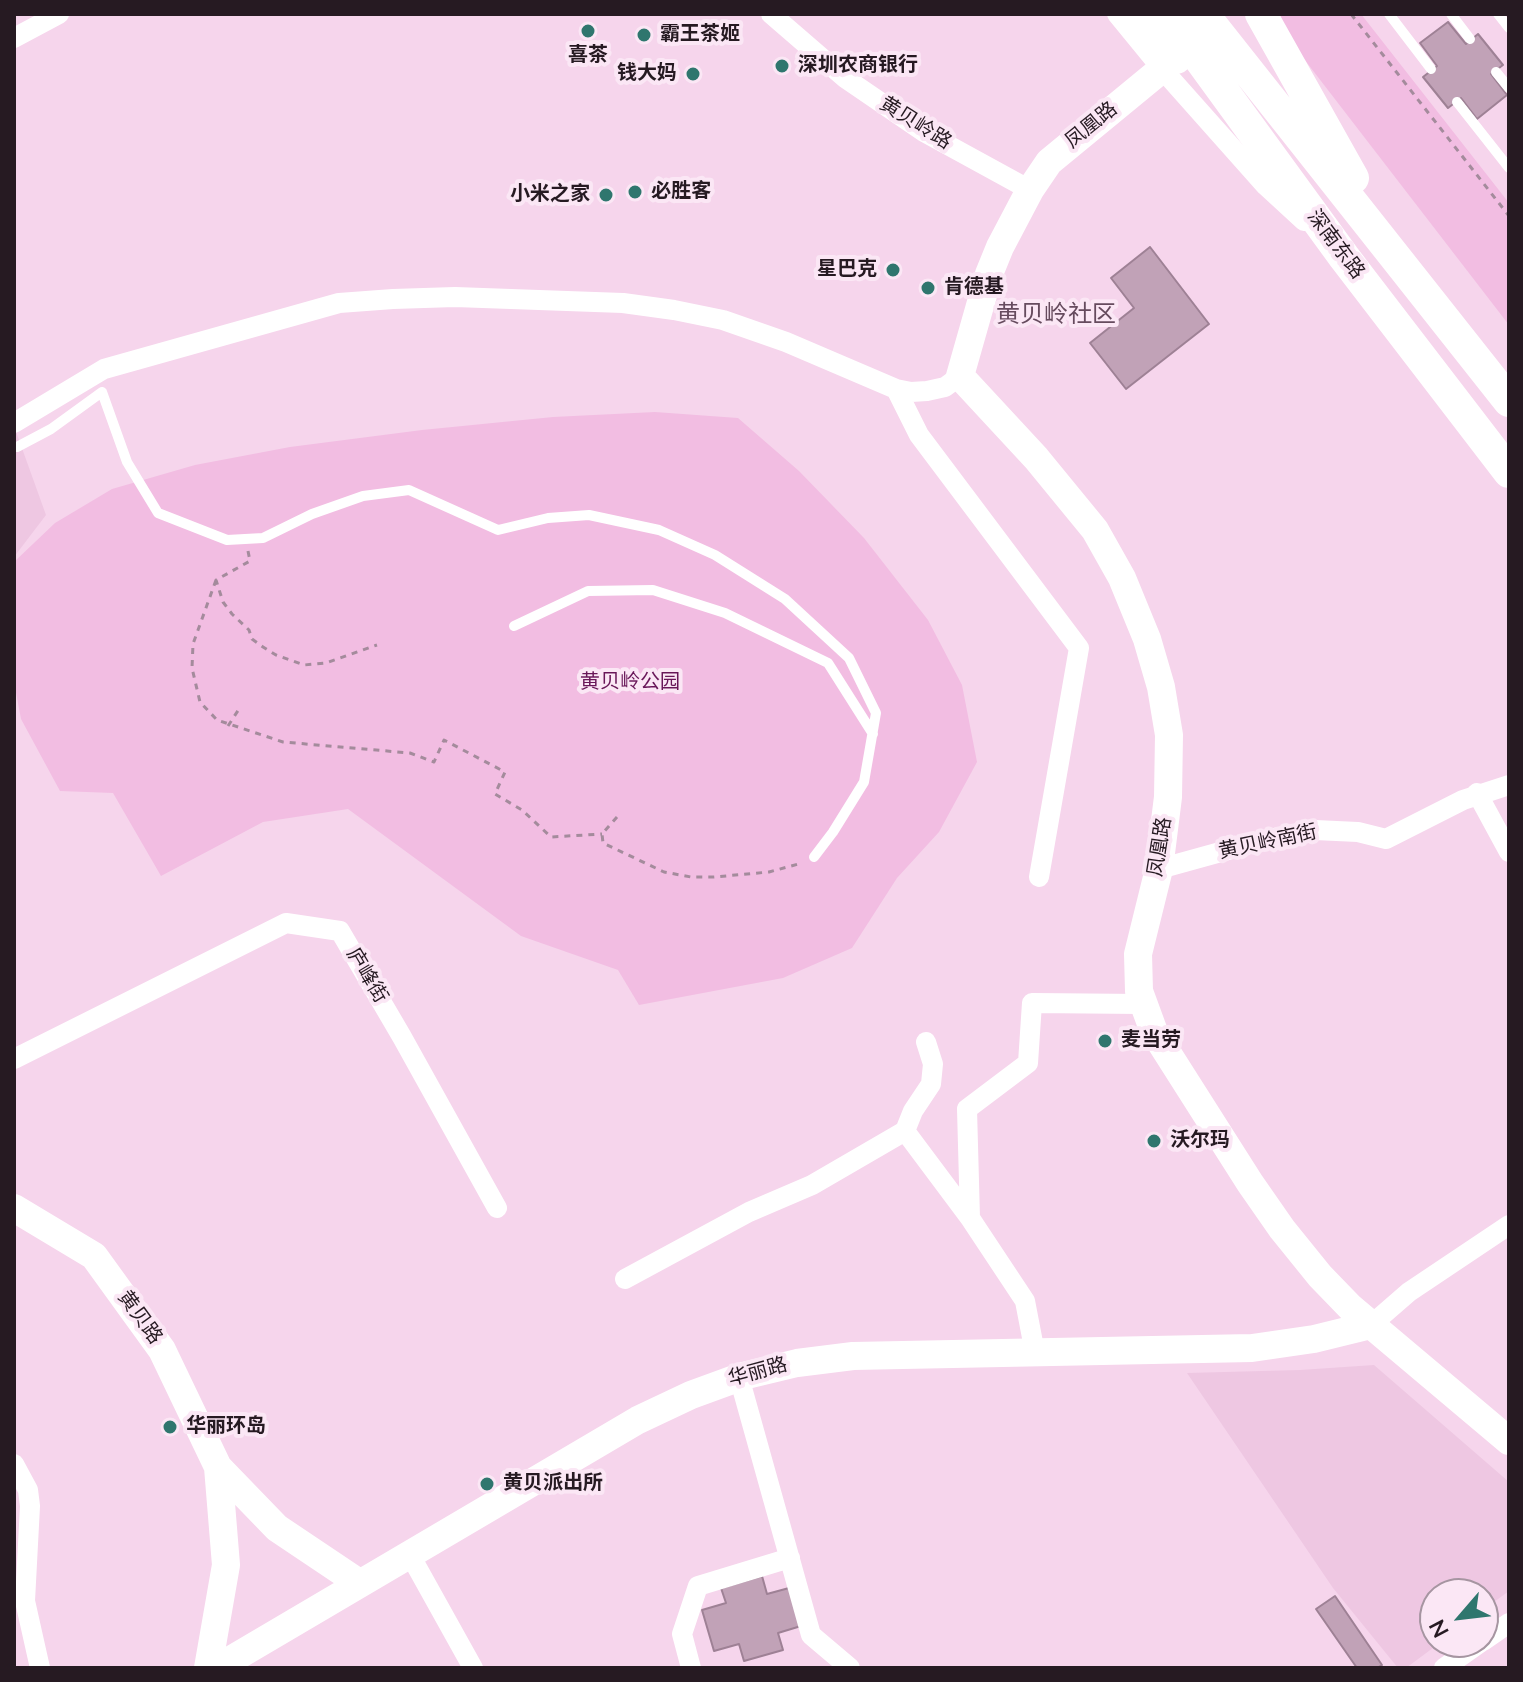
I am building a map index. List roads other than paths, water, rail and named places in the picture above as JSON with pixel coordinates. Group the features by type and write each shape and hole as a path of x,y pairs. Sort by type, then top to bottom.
{"main road":[{"path":"1139,14 1166,66 1259,141"},
{"name":"深南东路","path":"1167,14 1344,257 1509,472"},
{"name":"深南东路","path":"1203,14 1509,401"},
{"path":"1261,14 1407,271"}],"street":[{"path":"14,38 59,14"},
{"name":"黄贝岭路","path":"771,14 845,78 924,132 1030,190"},
{"path":"1117,14 1166,66 1266,186 1344,257"},
{"name":"凤凰路","path":"1166,66 1049,162 1030,190 989,274 960,376 1068,494 1095,530 1122,578 1147,639 1161,687 1169,735 1168,797 1159,869 1138,954 1138,978 1142,1004 1162,1048 1282,1229 1338,1296 1509,1441"},
{"path":"14,423 104,369 339,303 408,299 455,297 623,303 674,310 723,320 786,342 896,389 927,391 945,387 960,376"},
{"path":"896,389 919,435 1079,648 1039,877"},
{"name":"黄贝岭南街","path":"1159,869 1264,840 1315,830 1358,832 1386,839 1477,793 1509,785"},
{"path":"1477,793 1509,852"},
{"name":"庐峰街","path":"14,1059 286,923 340,931 497,1208"},
{"path":"970,1218 967,1109 1028,1063 1032,1003 1142,1004"},
{"path":"625,1279 749,1212 812,1185 905,1131 913,1111 931,1084 933,1064 926,1042"},
{"path":"905,1131 970,1218 1025,1301 1035,1353"},
{"name":"黄贝路","path":"14,1208 94,1256 162,1350 218,1467 277,1528 359,1583"},
{"path":"1371,1325 1409,1292 1509,1225"},
{"name":"华丽路","path":"217,1668 638,1420 739,1377 797,1363 853,1356 1252,1348 1314,1339 1371,1325"},
{"path":"739,1377 811,1635 850,1668"},
{"path":"14,1464 28,1490 30,1506 25,1601 40,1668"},
{"name":"黄贝路","path":"208,1668 226,1565 218,1467"},
{"path":"409,1553 473,1668"},
{"path":"691,1668 682,1634 698,1586 790,1558"}],"lane":[{"path":"1389,14 1431,69"},
{"path":"1451,14 1470,39"},
{"path":"1498,14 1509,28"},
{"path":"1496,72 1509,88"},
{"path":"1457,102 1509,168"},
{"path":"14,447 51,429 102,392 127,462 158,513 227,540 263,538 312,514 363,496 409,490 498,530 548,518 589,515 659,530 715,555 785,599 849,658 876,713 864,782 814,857"},
{"path":"514,626 588,591 653,590 725,613 828,663 873,734"}],"place":[{"name":"喜茶","path":"588,31"},
{"name":"霸王茶姬","path":"644,35"},
{"name":"深圳农商银行","path":"782,66"},
{"name":"钱大妈","path":"693,74"},
{"name":"必胜客","path":"635,192"},
{"name":"小米之家","path":"606,195"},
{"name":"星巴克","path":"893,270"},
{"name":"肯德基","path":"928,288"},
{"name":"麦当劳","path":"1105,1041"},
{"name":"沃尔玛","path":"1154,1141"},
{"name":"华丽环岛","path":"170,1427"},
{"name":"黄贝派出所","path":"487,1484"}],"district":[{"name":"黄贝岭社区","path":"1056,316"}],"park label":[{"name":"黄贝岭公园","path":"630,683"}]}
